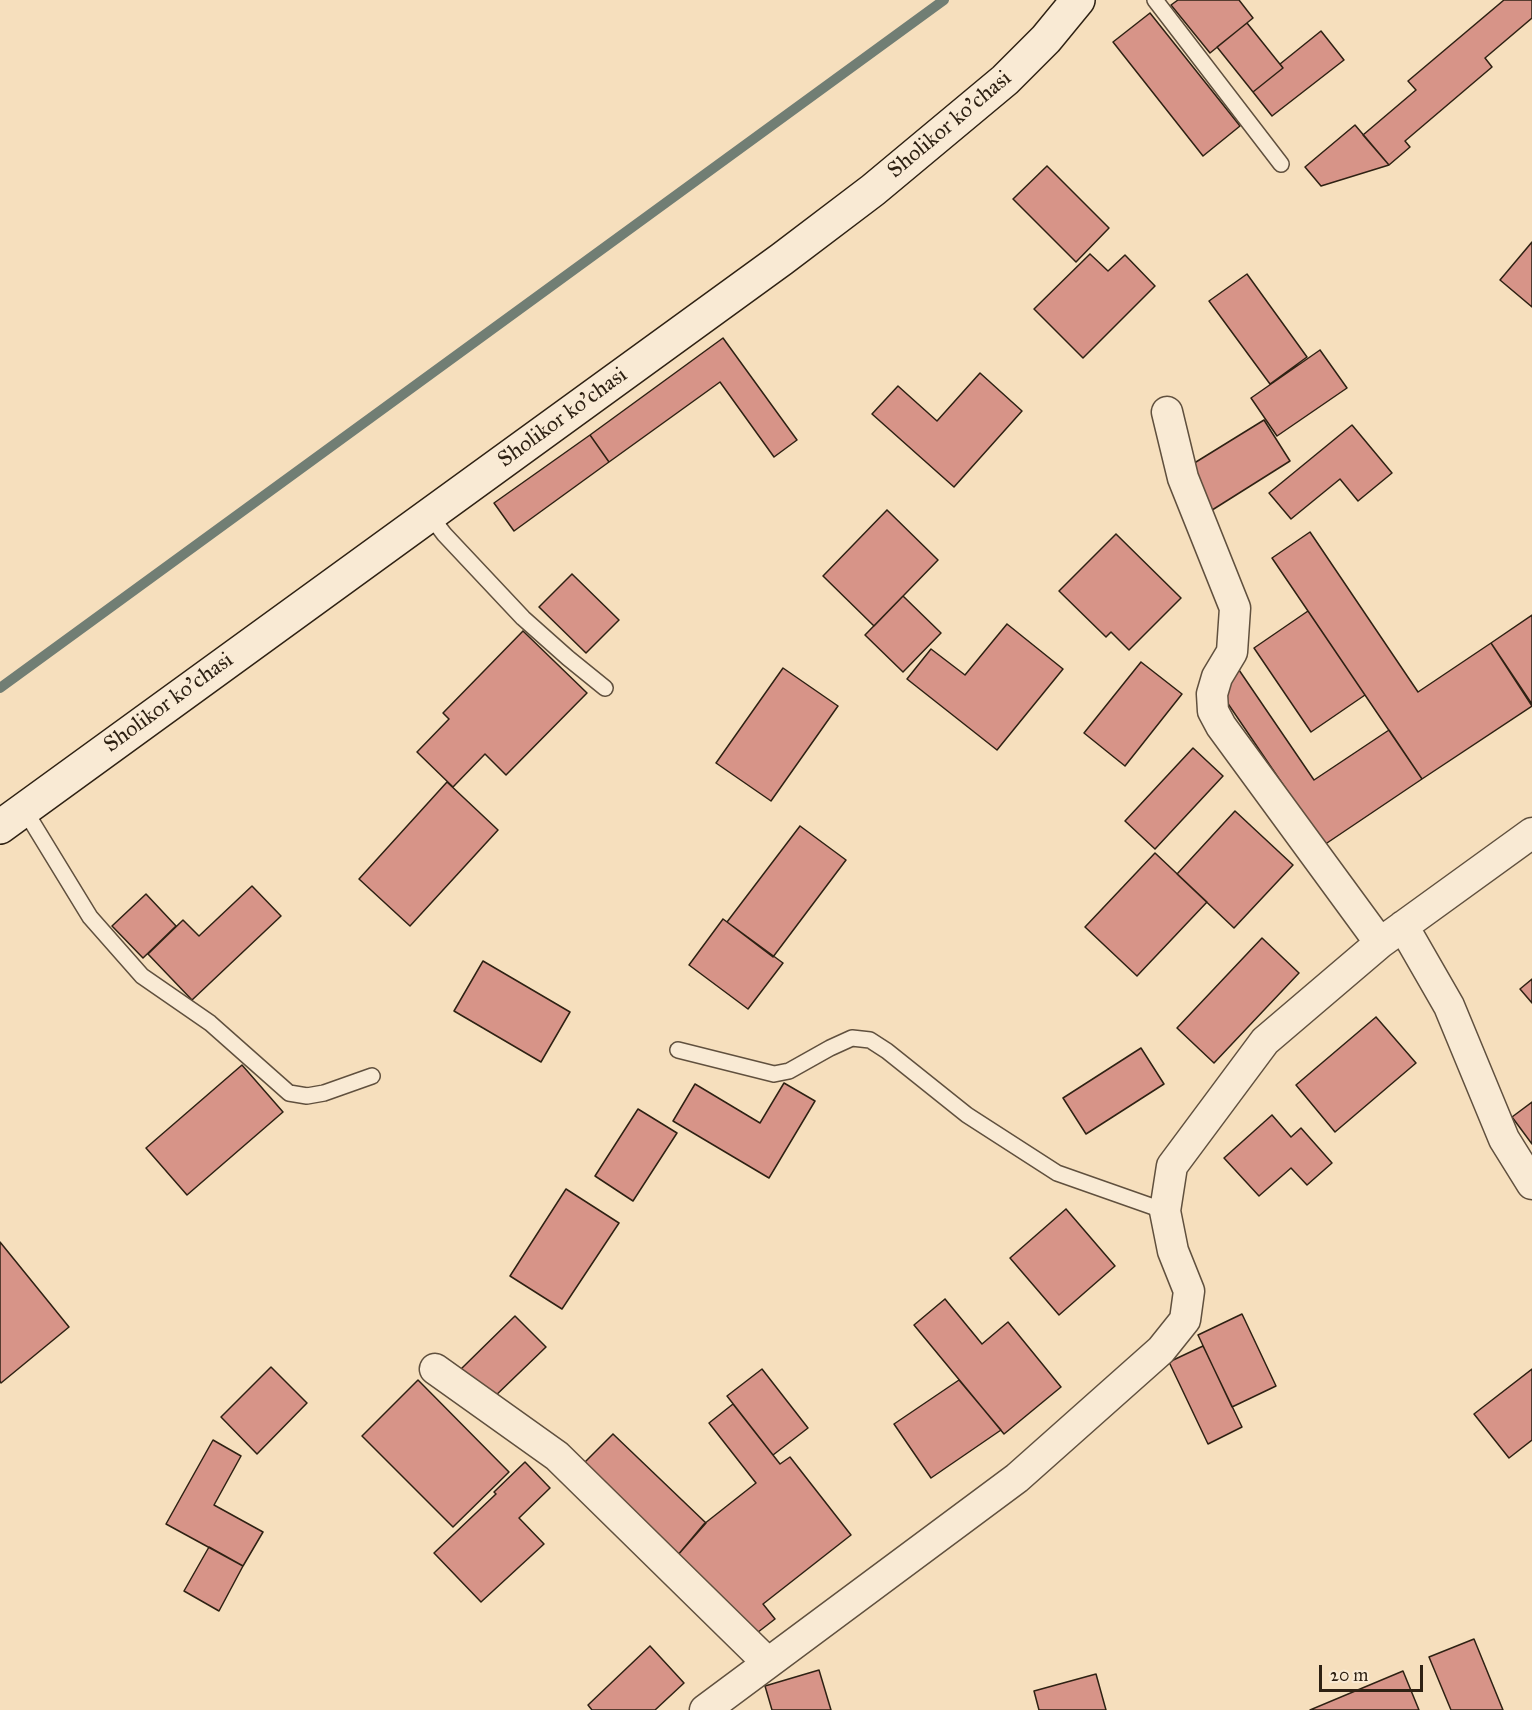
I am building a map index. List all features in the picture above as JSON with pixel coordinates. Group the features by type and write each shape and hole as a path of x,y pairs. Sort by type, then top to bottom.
{"street":[{"name":"Sholikor ko'chasi","path":"12,818 782,259 873,190 1005,80 1046,39 1078,0"},
{"path":"1167,412 1183,478 1234,608 1232,651 1217,677 1212,694 1213,711 1221,726 1449,1006 1504,1139 1532,1184"},
{"path":"705,1710 1017,1478 1161,1350 1185,1320 1189,1291 1173,1251 1166,1212 1172,1166 1265,1041 1391,934 1532,833"},
{"path":"435,1369 557,1456 768,1663"}],"lane":[{"path":"1155,0 1281,164"},
{"path":"429,514 444,534 523,618 605,688"},
{"path":"12,818 90,917 142,975 210,1023 289,1093 307,1096 324,1093 372,1076"},
{"path":"678,1050 774,1074 789,1071 852,1038 870,1041 887,1051 967,1115 1057,1173 1166,1212"}],"building":[{"path":"1178,0 1239,0 1253,18 1210,53 1171,5"},
{"path":"1504,0 1532,0 1532,18 1485,58 1492,67 1405,141 1410,147 1389,165 1363,135 1416,90 1408,81"},
{"path":"1150,13 1240,126 1203,156 1113,42"},
{"path":"1247,23 1283,68 1253,92 1217,47"},
{"path":"1321,31 1344,60 1272,116 1253,92 1283,68 1280,64"},
{"path":"1355,125 1389,165 1321,186 1305,167"},
{"path":"1047,166 1109,228 1076,262 1013,199"},
{"path":"1532,242 1532,307 1500,280"},
{"path":"1090,254 1108,271 1125,255 1155,286 1083,358 1034,309"},
{"path":"1247,274 1307,357 1270,384 1209,301"},
{"path":"723,338 797,440 774,457 720,382 609,462 590,435"},
{"path":"1320,350 1347,388 1277,436 1251,398"},
{"path":"980,373 1022,411 954,487 872,414 898,386 937,421"},
{"path":"1264,420 1290,461 1209,512 1183,470"},
{"path":"1352,425 1392,473 1358,501 1340,479 1291,519 1269,493"},
{"path":"590,435 609,462 514,531 494,503"},
{"path":"887,510 938,560 874,626 823,576"},
{"path":"1310,532 1418,692 1491,643 1532,706 1422,779 1272,558"},
{"path":"1116,534 1181,598 1129,650 1111,632 1106,637 1059,591"},
{"path":"572,574 619,620 586,653 539,607"},
{"path":"903,596 941,633 903,672 865,635"},
{"path":"1308,611 1365,695 1311,732 1254,648"},
{"path":"1532,615 1532,704 1491,643"},
{"path":"1007,624 1063,669 997,750 907,679 931,649 965,675"},
{"path":"523,631 587,693 506,775 485,754 453,787 417,752 449,719 443,713"},
{"path":"1141,662 1182,694 1125,766 1084,733"},
{"path":"783,668 838,706 771,801 716,763"},
{"path":"1239,670 1314,780 1389,730 1422,779 1324,845 1216,686"},
{"path":"1193,748 1223,776 1155,849 1125,821"},
{"path":"447,782 498,830 410,926 359,879"},
{"path":"1235,811 1293,865 1234,928 1177,874"},
{"path":"800,826 846,860 773,957 727,922"},
{"path":"1155,853 1207,902 1137,976 1085,927"},
{"path":"252,886 281,916 192,1000 148,954 183,920 199,936"},
{"path":"146,894 176,926 143,958 112,926"},
{"path":"723,919 783,963 748,1009 689,965"},
{"path":"1262,938 1299,973 1214,1063 1177,1028"},
{"path":"483,961 570,1012 541,1062 454,1011"},
{"path":"1532,979 1532,1003 1520,989"},
{"path":"1376,1017 1416,1063 1335,1132 1296,1085"},
{"path":"1141,1048 1164,1084 1086,1134 1063,1098"},
{"path":"242,1065 283,1112 187,1195 146,1148"},
{"path":"784,1083 815,1101 769,1178 673,1121 695,1084 760,1123"},
{"path":"1532,1102 1532,1144 1512,1117"},
{"path":"638,1109 677,1133 633,1201 595,1176"},
{"path":"1272,1115 1291,1137 1301,1128 1332,1163 1307,1185 1291,1168 1259,1196 1224,1158"},
{"path":"566,1189 619,1223 562,1309 510,1276"},
{"path":"1066,1209 1115,1266 1059,1315 1010,1258"},
{"path":"0,1242 69,1327 1,1383 0,1381"},
{"path":"945,1299 982,1344 1008,1322 1061,1387 1004,1434 914,1325"},
{"path":"1242,1314 1276,1386 1232,1407 1198,1335"},
{"path":"515,1316 546,1347 491,1400 461,1369"},
{"path":"1203,1346 1242,1427 1208,1444 1169,1362"},
{"path":"271,1367 307,1403 257,1454 221,1417"},
{"path":"762,1369 808,1428 773,1455 727,1396"},
{"path":"1532,1369 1532,1440 1509,1458 1474,1414"},
{"path":"418,1380 509,1472 453,1527 362,1436"},
{"path":"959,1380 1001,1430 931,1478 894,1424"},
{"path":"733,1404 780,1464 790,1457 851,1535 763,1604 775,1619 753,1636 677,1556 704,1524 756,1483 709,1423"},
{"path":"613,1434 706,1523 677,1556 582,1465"},
{"path":"213,1440 241,1456 214,1505 263,1532 243,1566 166,1524"},
{"path":"525,1462 550,1488 519,1518 544,1544 481,1602 434,1553 496,1494 494,1492"},
{"path":"209,1547 243,1566 219,1611 184,1591"},
{"path":"1474,1639 1503,1710 1451,1710 1429,1657"},
{"path":"650,1646 684,1683 655,1710 592,1710 588,1705"},
{"path":"819,1670 831,1710 772,1710 765,1686"},
{"path":"1403,1671 1419,1710 1310,1710"},
{"path":"1096,1674 1106,1710 1039,1710 1034,1691"}],"waterway":[{"path":"0,688 944,0"}]}
